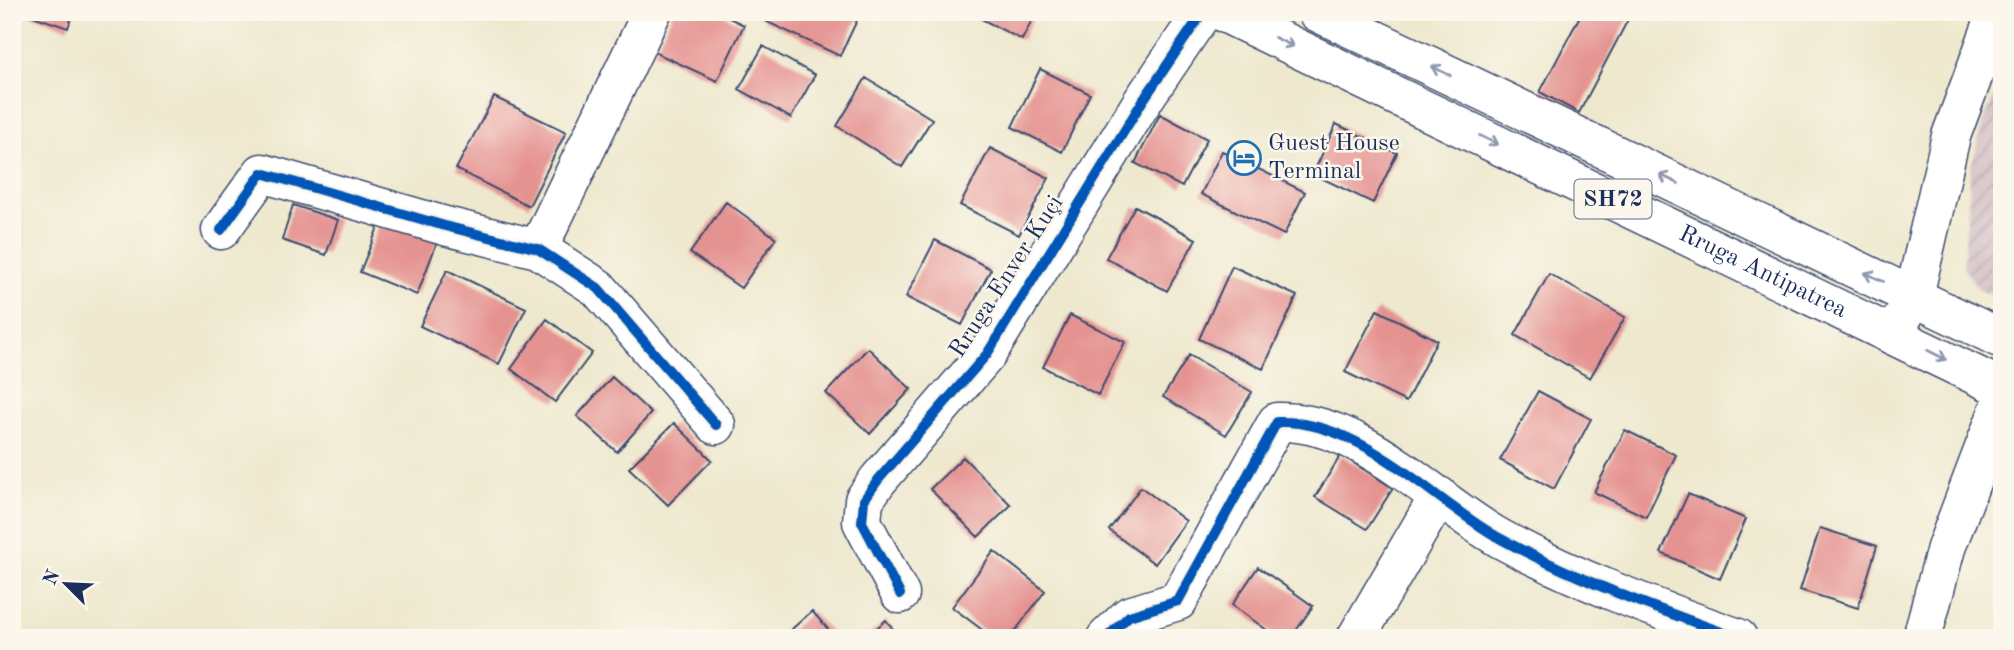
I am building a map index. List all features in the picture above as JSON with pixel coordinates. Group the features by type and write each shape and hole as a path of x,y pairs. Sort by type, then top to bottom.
{"street":[{"path":"538,249 652,12"},
{"name":"Rruga Enver Kuçi","path":"900,594 862,522 864,500 878,480 987,354 1142,102 1203,12"},
{"name":"Rruga Antipatrea","path":"1222,12 2002,388"},
{"name":"Rruga Antipatrea","path":"1317,12 2002,339"},
{"path":"1894,334 1914,296 1951,136 1997,12"},
{"path":"1560,174 1579,137"},
{"path":"220,230 262,173 444,226 538,249 598,288 716,425"},
{"path":"1922,638 1946,548 2002,401"},
{"path":"1106,638 1129,616 1178,601 1277,422 1299,421 1345,438 1397,466 1499,538 1583,579 1738,638"},
{"path":"1356,638 1439,496"}],"shaded area":[{"path":"2002,79 2002,299 1979,290 1963,268 1971,167 1983,122"}],"building":[{"path":"21,12 73,12 68,28"},
{"path":"673,12 717,12 744,25 717,81 654,52"},
{"path":"766,12 861,12 840,56 763,20"},
{"path":"968,12 1036,12 1022,40"},
{"path":"1582,12 1632,12 1579,113 1540,92"},
{"path":"763,46 815,75 791,118 739,89"},
{"path":"1040,69 1090,94 1062,152 1012,127"},
{"path":"866,78 932,119 902,167 837,126"},
{"path":"494,97 566,132 529,206 456,169"},
{"path":"1160,114 1207,139 1182,187 1135,163"},
{"path":"1336,124 1397,153 1373,203 1313,174"},
{"path":"990,148 1049,178 1019,235 960,205"},
{"path":"1222,151 1305,192 1284,235 1201,194"},
{"path":"726,202 776,238 741,288 690,253"},
{"path":"293,205 338,220 326,255 282,240"},
{"path":"1135,206 1196,239 1167,291 1106,258"},
{"path":"383,215 439,237 417,295 360,272"},
{"path":"935,240 991,269 962,325 906,297"},
{"path":"1232,266 1297,296 1263,369 1199,339"},
{"path":"447,270 526,308 499,364 420,326"},
{"path":"1549,274 1625,317 1590,378 1515,335"},
{"path":"1377,310 1437,340 1406,402 1345,372"},
{"path":"1070,315 1125,342 1098,395 1043,367"},
{"path":"547,319 592,353 555,402 511,369"},
{"path":"868,348 911,389 870,434 826,393"},
{"path":"1189,355 1252,392 1226,435 1163,397"},
{"path":"612,377 651,413 617,452 577,416"},
{"path":"1538,391 1591,419 1554,489 1500,460"},
{"path":"674,423 712,460 668,505 629,468"},
{"path":"1625,430 1676,455 1646,517 1594,492"},
{"path":"1341,455 1393,488 1367,529 1315,497"},
{"path":"963,457 1011,505 978,537 930,489"},
{"path":"1141,487 1186,521 1155,564 1109,530"},
{"path":"1688,494 1746,519 1720,579 1661,553"},
{"path":"1820,528 1877,546 1858,608 1800,590"},
{"path":"994,551 1045,591 1010,638 993,638 952,607"},
{"path":"1258,567 1313,606 1291,638 1278,638 1232,605"},
{"path":"812,611 834,636 782,638"},
{"path":"886,620 900,638 865,638"}],"cycle path":[{"path":"900,594 862,522 864,500 878,480 987,354 1142,102 1203,12"},
{"path":"221,230 262,173 445,226 538,249 598,288 716,425"},
{"path":"1106,638 1129,616 1178,601 1277,422 1308,425 1338,434 1395,465 1475,523 1529,554 1617,593 1738,638"}],"place":[{"name":"Guest House Terminal","path":"1244,158"}]}
